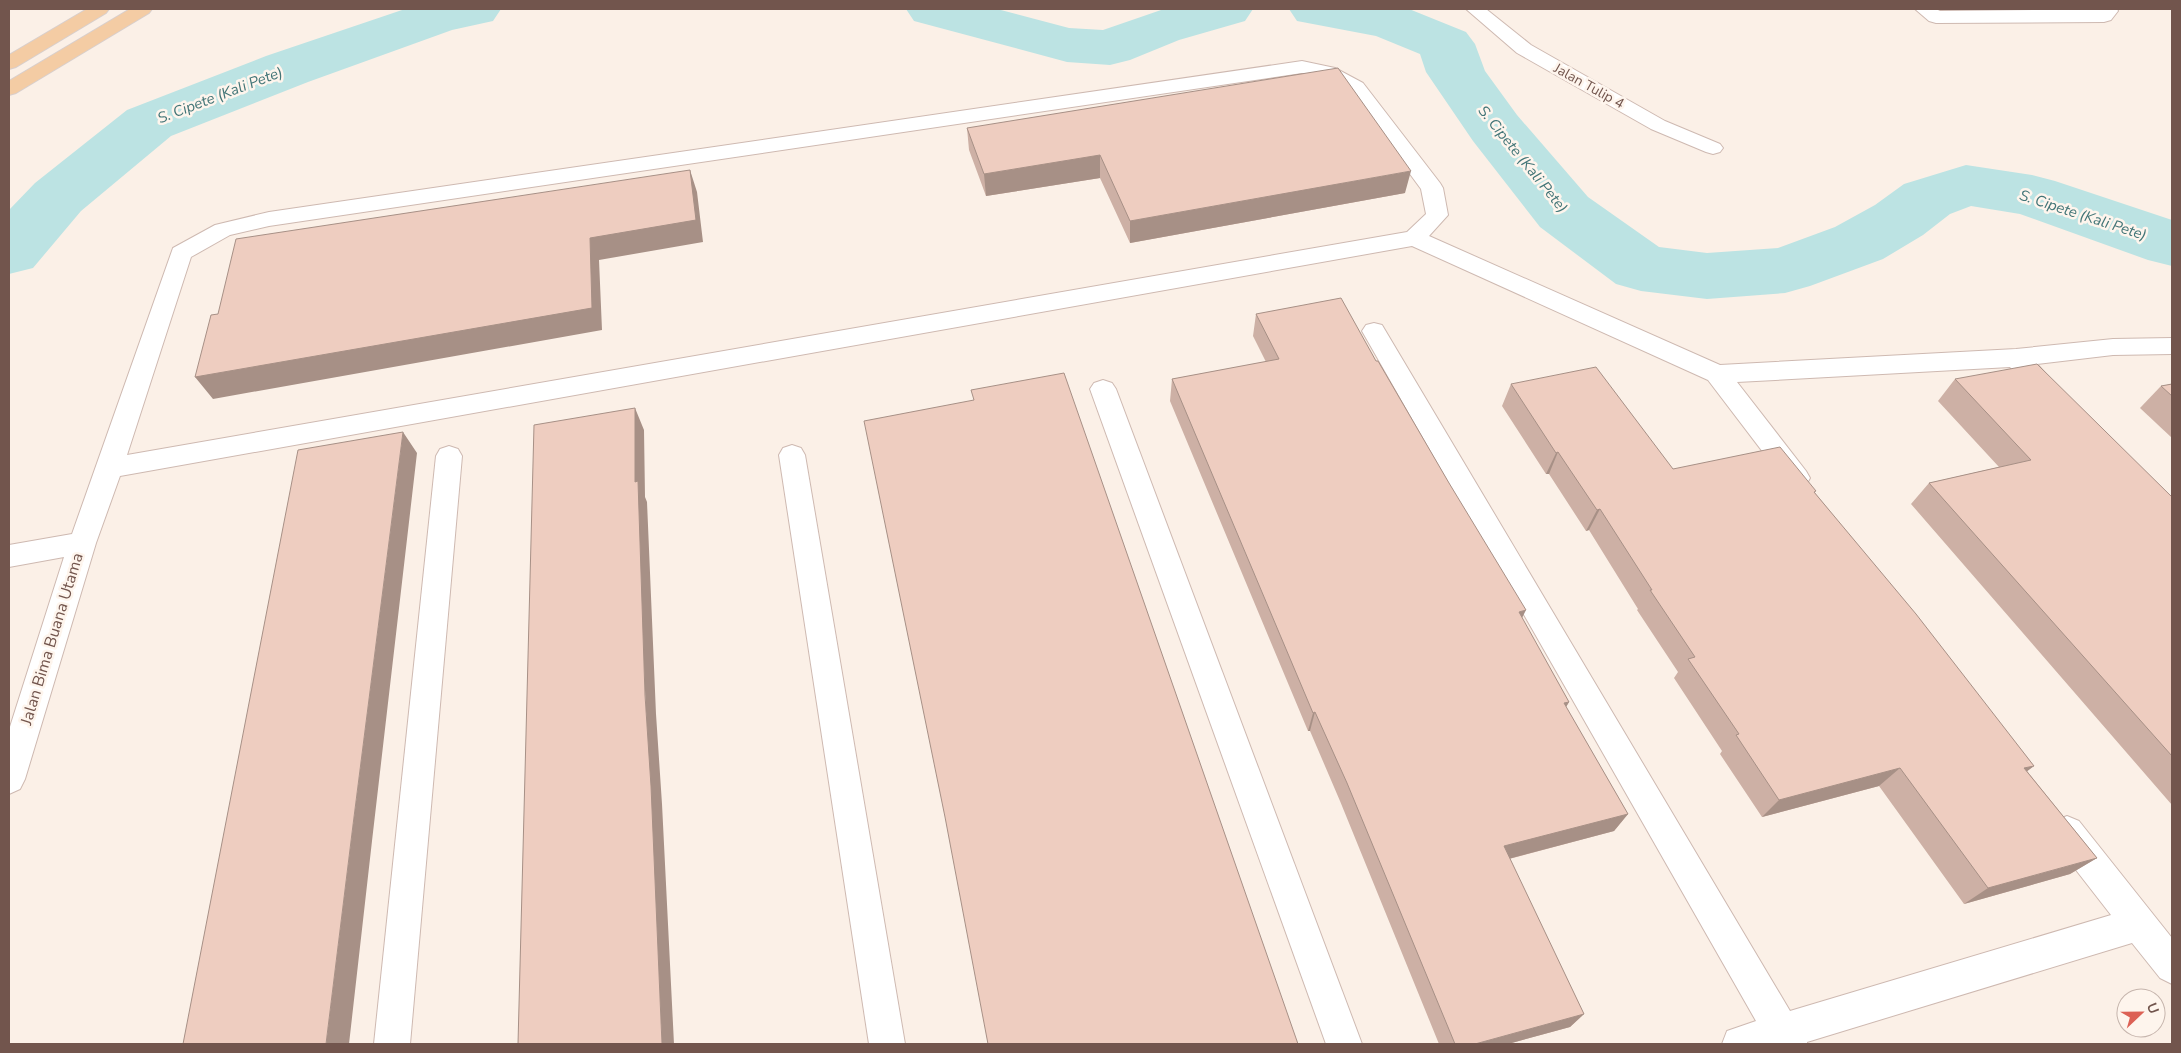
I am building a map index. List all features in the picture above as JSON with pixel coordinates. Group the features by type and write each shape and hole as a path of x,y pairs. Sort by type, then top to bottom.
{"main road":[{"path":"9,63 100,9"},
{"path":"9,89 144,9"}],"street":[{"name":"Jalan Tulip 4","path":"1475,9 1524,49 1658,125 1713,148"},
{"path":"1924,9 1936,17 2104,16 2109,11 2106,9"},
{"path":"82,543 110,468 180,253 223,230 269,219 1302,67 1328,72 1356,87 1432,188 1437,215 1414,238"},
{"path":"110,468 1414,238 1717,374 2016,358 2113,347 2172,346"},
{"path":"1374,331 1785,1038"},
{"path":"2016,358 2065,409"},
{"path":"1717,374 1813,500"},
{"path":"1103,389 1344,1044"},
{"path":"792,455 887,1044"},
{"path":"392,1044 449,456"},
{"name":"Jalan Bima Buana Utama","path":"9,556 82,543 9,779"},
{"path":"2054,814 2172,966"},
{"path":"1740,1044 1785,1038 2138,924"}],"building":[{"path":"1338,68 1411,171 1130,221 1100,155 984,174 967,128"},
{"path":"690,170 696,220 590,238 592,308 195,377 211,315 218,314 236,239"},
{"path":"1341,298 1376,361 1378,361 1526,610 1519,612 1569,702 1564,703 1628,814 1504,846 1584,1014 1475,1044 1455,1044 1347,783 1315,712 1313,713 1172,379 1279,359 1256,314"},
{"path":"2037,364 2172,497 2172,756 1929,483 2031,460 1955,379"},
{"path":"1596,367 1673,469 1780,447 1816,491 1814,492 1916,614 2034,766 2024,768 2097,858 1988,888 1900,768 1779,800 1736,735 1739,734 1688,659 1695,657 1650,590 1652,590 1600,509 1597,510 1558,452 1556,453 1511,384"},
{"path":"1064,373 1298,1044 988,1044 945,817 864,421 974,400 971,390"},
{"path":"2172,384 2172,396 2161,386"},
{"path":"635,408 635,482 638,481 645,695 651,786 662,1044 518,1044 534,425"},
{"path":"403,432 326,1044 183,1044 298,450"}],"waterway":[{"name":"S. Cipete (Kali Pete)","path":"9,252 58,197 149,123 287,69 436,17 473,9"},
{"name":"S. Cipete (Kali Pete)","path":"934,9 1067,45 1110,48 1159,28 1225,9"},
{"name":"S. Cipete (Kali Pete)","path":"1317,9 1390,21 1446,44 1456,72 1495,128 1564,212 1641,268 1707,276 1785,270 1859,243 1899,220 1927,199 1966,185 2032,195 2172,244"}]}
